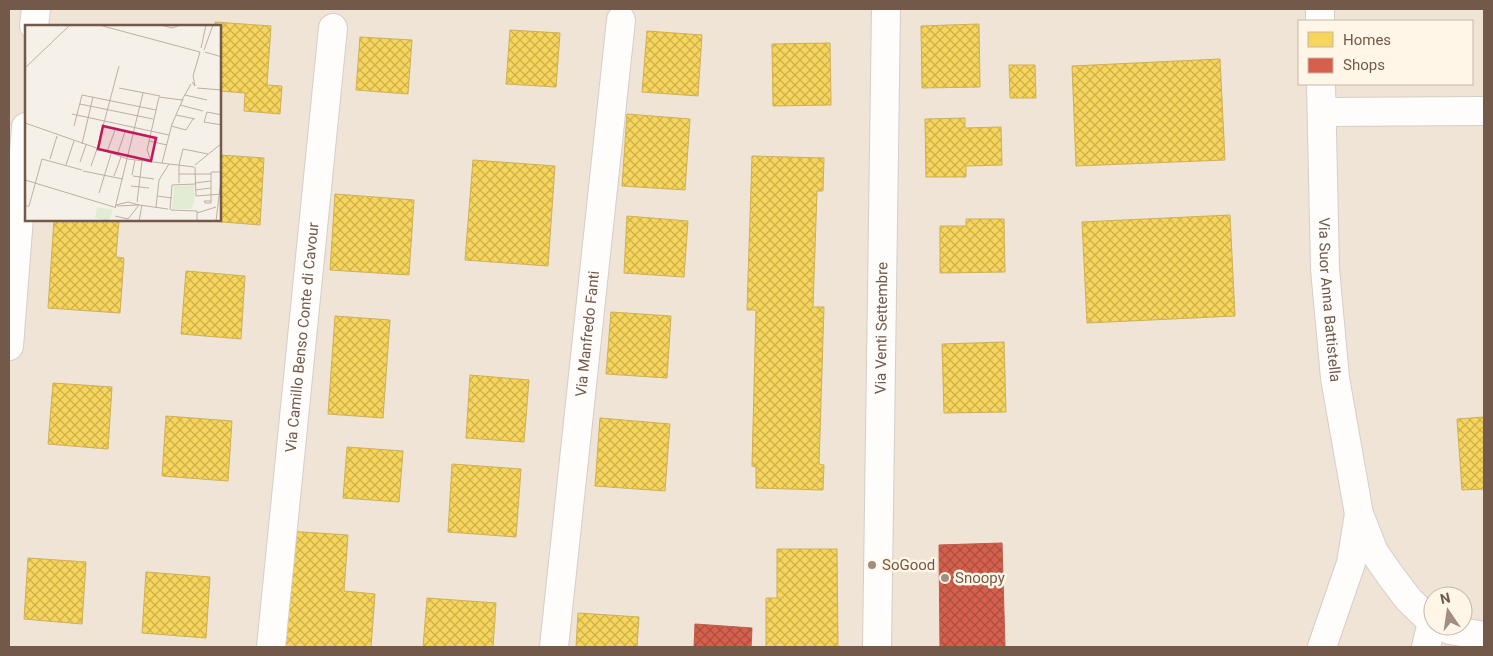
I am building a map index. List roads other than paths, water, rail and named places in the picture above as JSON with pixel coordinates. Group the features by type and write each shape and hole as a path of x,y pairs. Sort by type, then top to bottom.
{"street":[{"path":"34,25 36,9"},
{"name":"Via Venti Settembre","path":"878,647 886,9"},
{"name":"Via Manfredo Fanti","path":"554,647 621,20"},
{"name":"Via Camillo Benso Conte di Cavour","path":"271,647 333,28"},
{"name":"Via Suor Anna Battistella","path":"1321,85 1326,279 1335,378 1359,514"},
{"path":"1322,112 1484,111"},
{"path":"9,346 25,140"},
{"path":"1359,514 1374,552 1423,617"},
{"path":"1322,647 1351,563 1359,514"}],"place":[{"name":"SoGood","path":"872,565"},
{"name":"Snoopy","path":"945,578"}]}
